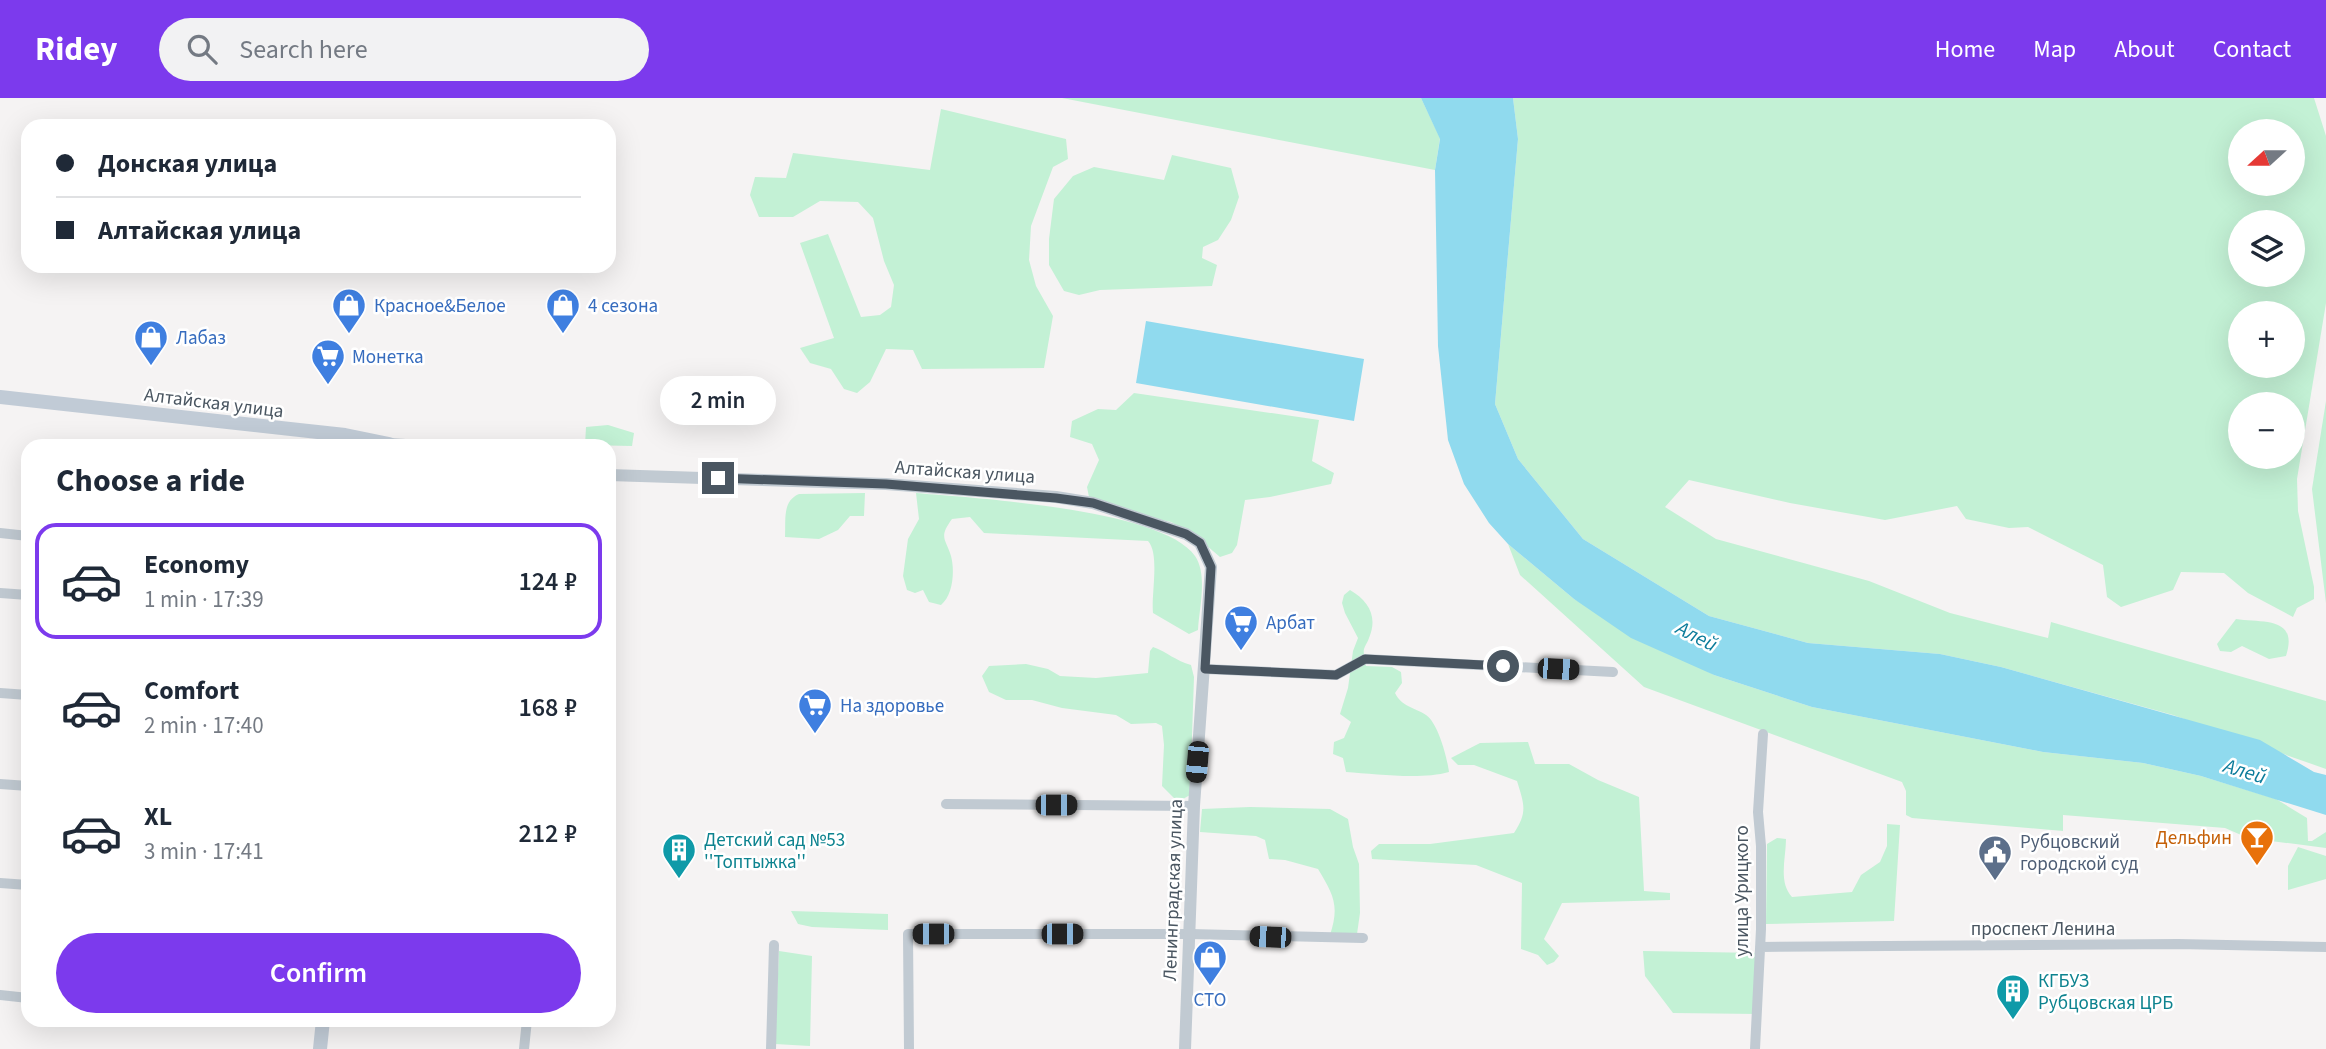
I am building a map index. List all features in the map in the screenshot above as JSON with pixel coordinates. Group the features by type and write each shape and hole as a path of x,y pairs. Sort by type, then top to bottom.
{"main road":[{"name":"Алтайская улица","path":"0,397 363,439"},
{"path":"320,1049 322,1027"}],"street":[{"name":"Алтайская улица","path":"616,475 886,484 1056,498 1093,503 1186,534"},
{"path":"0,533 21,535"},
{"name":"Ленинградская улица","path":"1185,1049 1194,806 1211,567 1200,543 1186,534"},
{"path":"0,593 21,594"},
{"path":"1205,669 1336,675 1365,659 1613,671"},
{"path":"0,693 21,694"},
{"name":"улица Урицкого","path":"1755,1049 1760,947 1761,846 1758,812 1763,734"},
{"path":"0,784 21,786"},
{"path":"946,804 1194,806"},
{"path":"0,883 21,884"},
{"path":"909,1049 908,934 1190,934 1363,938"},
{"name":"проспект Ленина","path":"1760,947 2169,944 2326,947"},
{"path":"771,1049 774,945"},
{"path":"0,995 21,997"},
{"path":"524,1049 526,1027"}],"green space":[{"path":"1062,98 1421,98 1440,138 1435,170"},
{"path":"1513,98 2314,98 2326,136 2326,303 2305,430 2305,392 2228,392 2228,469 2299,469 2298,511 2314,587 2314,599 2297,608 2293,617 2248,593 2224,573 2181,572 2173,590 2121,607 2107,597 2103,565 2028,527 2009,528 1966,519 1957,506 1885,520 1790,503 1689,480 1665,507 1716,539 1869,581 1950,613 2048,638 2051,622 2326,701 2326,769 2173,715 2001,667 1940,654 1808,643 1709,616 1583,539 1518,459 1495,404 1518,139"},
{"path":"941,109 1066,139 1068,159 1053,167 1031,226 1029,260 1036,286 1053,316 1044,368 922,369 913,350 886,349 870,382 857,393 844,389 831,369 810,363 800,348 834,338 800,243 828,234 861,317 880,315 891,307 894,285 884,261 873,218 858,202 820,201 793,217 759,217 750,195 755,177 786,178 793,153 930,170"},
{"path":"1172,155 1231,168 1239,197 1231,220 1218,240 1203,247 1202,258 1217,265 1212,286 1100,290 1079,295 1064,291 1049,265 1054,199 1073,176 1094,167 1164,180"},
{"path":"1134,393 1319,420 1312,461 1334,473 1331,484 1245,500 1237,545 1232,553 1220,557 1192,533 1171,522 1128,512 1089,497 1087,487 1099,460 1092,444 1070,437 1072,421 1098,409 1116,410"},
{"path":"2326,401 2326,603 2312,489"},
{"path":"608,425 634,433 632,446 616,446 616,439 585,439 586,427"},
{"path":"865,493 864,516 850,516 838,530 819,539 785,537 787,506 799,494"},
{"path":"916,493 1065,509 1146,527 1176,540 1195,556 1199,564 1202,592 1198,630 1189,634 1153,613 1154,555 1148,541 984,533 970,517 952,519 945,530 944,538 953,569 952,582 941,605 929,602 923,590 915,593 907,590 903,576 908,539 919,519"},
{"path":"1508,544 1574,599 1714,675 1812,707 2043,752 2143,763 2201,776 2276,799 2307,818 2308,841 2326,832 2326,848 2248,838 2225,828 2063,815 2063,831 1912,818 1906,815 1906,791 1902,782 1644,687 1520,575"},
{"path":"1350,590 1367,604 1372,616 1372,630 1364,651 1366,666 1392,667 1401,672 1402,683 1395,693 1405,704 1430,719 1441,741 1449,772 1412,776 1346,772 1343,758 1333,754 1334,742 1344,738 1351,722 1340,714 1358,638 1342,603 1344,595"},
{"path":"2236,619 2267,622 2283,628 2289,643 2286,656 2269,659 2242,646 2231,652 2220,651 2217,644"},
{"path":"1153,647 1191,665 1194,677 1190,795 1183,799 1175,799 1162,786 1162,726 1156,723 1131,724 1116,715 1062,708 1032,700 1006,700 989,692 982,676 989,666 1026,664 1048,669 1060,676 1096,678 1148,673 1150,651"},
{"path":"1528,742 1535,764 1569,764 1598,780 1639,797 1644,891 1670,893 1670,900 1562,903 1544,939 1559,956 1547,965 1538,955 1521,949 1522,883 1476,865 1372,859 1371,851 1379,844 1430,844 1514,833 1523,813 1517,781 1474,765 1458,765 1451,758 1480,743"},
{"path":"1202,809 1330,809 1348,819 1359,864 1360,913 1357,934 1330,935 1335,908 1328,886 1318,869 1285,860 1269,859 1265,840 1256,836 1200,832"},
{"path":"1887,824 1900,825 1894,921 1766,924 1767,844 1777,838 1786,839 1784,877 1792,897 1852,892 1861,875 1880,862 1887,846"},
{"path":"2298,847 2326,856 2326,879 2288,890 2288,866"},
{"path":"791,911 888,914 888,930 812,927 798,924"},
{"path":"779,951 812,956 810,1046 775,1044"},
{"path":"1643,951 1760,953 1758,1014 1673,1013 1645,976"}],"water":[{"name":"Алей","path":"1421,98 1513,98 1518,139 1495,404 1518,459 1583,539 1709,616 1808,643 1940,654 2001,667 2260,740 2314,772 2326,775 2326,815 2201,776 2143,763 2043,752 1812,707 1714,675 1631,638 1574,599 1508,544 1489,523 1464,484 1448,440 1438,346 1435,170 1440,139"},
{"path":"1146,321 1364,359 1354,421 1136,383"}],"place":[{"name":"Красное&Белое","path":"349,335"},
{"name":"4 сезона","path":"563,335"},
{"name":"Лабаз","path":"151,367"},
{"name":"Монетка","path":"328,386"},
{"name":"Арбат","path":"1241,652"},
{"name":"На здоровье","path":"815,735"},
{"name":"Дельфин","path":"2257,867"},
{"name":"Детский сад №53 ''Топтыжка''","path":"679,880"},
{"name":"Рубцовский городской суд","path":"1995,882"},
{"name":"СТО","path":"1210,987"},
{"name":"КГБУЗ Рубцовская ЦРБ","path":"2013,1021"}],"route":[{"path":"718,478 886,484 1056,498 1093,503 1186,534 1200,543 1211,567 1205,669 1336,675 1365,659 1503,666"}]}
